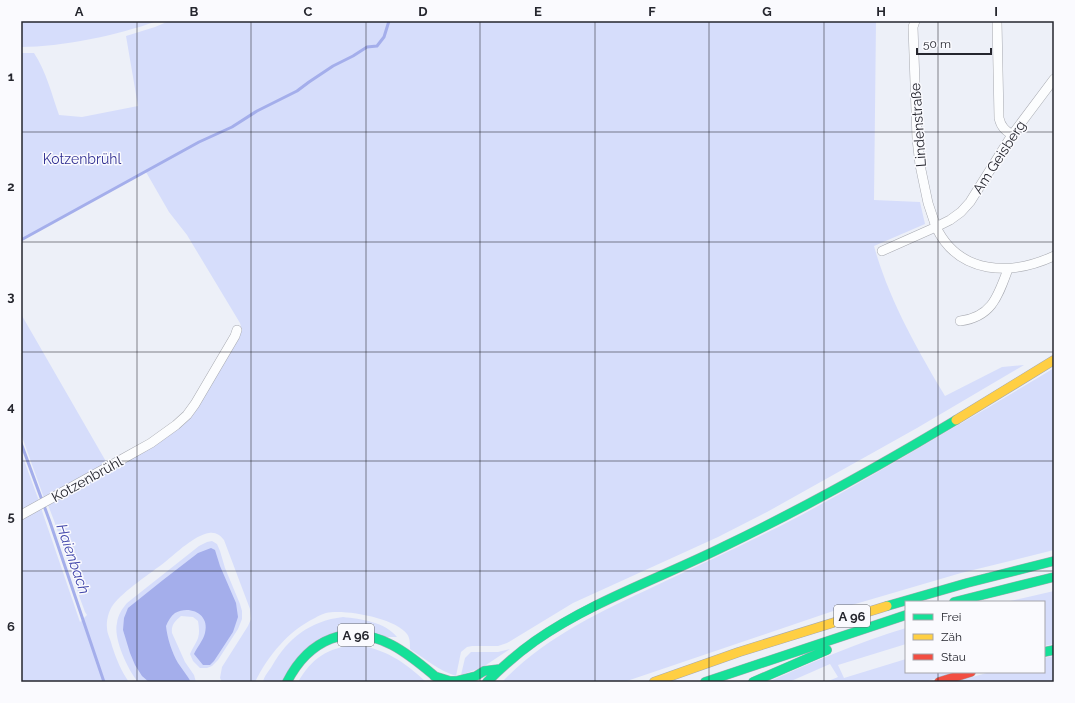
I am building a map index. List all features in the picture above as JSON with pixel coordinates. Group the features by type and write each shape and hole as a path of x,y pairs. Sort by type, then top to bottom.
{"main road":[{"path":"487,682 500,669 541,636 611,599 694,562 785,517 897,454 1054,360"},
{"name":"A 96","path":"654,682 751,648 890,604 988,577 1054,561"},
{"path":"958,601 1054,577"},
{"name":"A 96","path":"705,682 905,615"},
{"name":"A 96","path":"753,682 812,657 885,621"},
{"name":"A 96","path":"287,682 291,672 298,662 310,650 324,641 354,635 370,636 397,648 442,682"},
{"name":"A 96","path":"434,676 450,681 456,681 476,676 484,670 500,669"},
{"path":"938,682 968,673"}],"street":[{"name":"Lindenstraße","path":"915,21 913,27 919,152 928,204 936,227"},
{"path":"998,21 999,118 1004,129 1012,136"},
{"name":"Am Geisberg","path":"882,252 956,216 970,202 1012,136 1054,79"},
{"path":"936,227 945,244 953,252 965,260 990,268 1008,269 1030,265 1054,256"},
{"path":"960,321 976,318 990,307 1003,284 1008,269"},
{"name":"Kotzenbrühl","path":"21,515 139,450 164,434 183,419 202,394 237,330"}],"green space":[{"path":"21,21 157,21 125,31 90,39 54,45 21,47"},
{"path":"169,21 876,21 874,200 920,202 925,224 874,246 887,286 914,342 945,396 1002,367 1024,365 917,428 767,512 718,537 573,603 507,643 498,646 467,647 461,652 456,676 437,667 410,649 407,634 401,628 392,623 369,616 345,612 334,612 326,613 305,623 288,637 266,663 255,682 222,682 220,678 222,667 251,619 250,609 224,540 218,534 209,533 198,537 186,545 130,588 112,607 107,619 108,632 119,664 129,682 21,682 21,520 41,508 80,622 87,615 80,599 48,505 171,433 242,330 240,323 187,235 169,212 146,172 21,239 21,53 34,53 45,75 59,115 82,117 138,106 126,36"},
{"path":"21,314 108,465 44,498 21,434"},
{"path":"1054,368 1054,550 961,573 845,607 624,682 502,682 536,652 574,627 807,512"},
{"path":"21,452 39,501 21,512"},
{"path":"212,541 217,544 240,604 242,619 238,629 218,660 212,666 200,668 193,661 190,654 199,635 198,621 193,617 181,616 174,623 172,633 185,662 194,675 196,682 138,682 130,670 119,645 116,629 120,612 127,603 199,546"},
{"path":"1054,591 1054,644 1045,646 1045,601 1010,601"},
{"path":"343,617 372,622 386,628 397,637 388,637 347,629 280,682 263,682 265,676 278,656 301,632 320,622"},
{"path":"905,628 905,644 838,665 844,678 905,659 905,673 952,673 925,682 826,682 838,677 830,664 789,682 768,682 854,646"},
{"path":"355,645 375,649 394,657 426,682 298,682 309,667 321,656 345,646"},
{"path":"510,649 483,667 461,675 465,658 471,652 498,652"},
{"path":"1054,656 1054,682 955,682 986,673 1045,673 1045,658"}],"water":[{"path":"211,548 215,550 220,566 236,603 238,617 233,632 214,661 210,665 203,665 194,654 205,633 205,621 202,616 192,611 187,610 175,613 166,626 167,635 178,663 191,682 149,682 142,676 135,665 123,630 124,618 128,608 198,553"}],"waterway":[{"path":"21,240 199,142 232,127 257,111 297,91 333,66 367,47 377,46 384,37 389,21"},
{"name":"Haienbach","path":"21,443 50,522 104,682"}],"traffic: fast":[{"path":"487,682 510,660 535,641 580,614 628,590 755,532 871,470 956,420"},
{"path":"887,606 967,583 1054,561"},
{"path":"958,601 1054,577"},
{"path":"705,682 905,615"},
{"path":"287,682 296,667 306,655 318,645 345,635 360,635 376,638 392,645 406,653 442,682"},
{"path":"753,682 827,650"},
{"path":"1045,652 1054,650"},
{"path":"434,676 450,681 456,681 476,676 484,671 500,669"}],"traffic: slow":[{"path":"956,420 1054,360"},
{"path":"654,682 739,652 887,606"}],"traffic: jam":[{"path":"939,682 968,673"}]}
